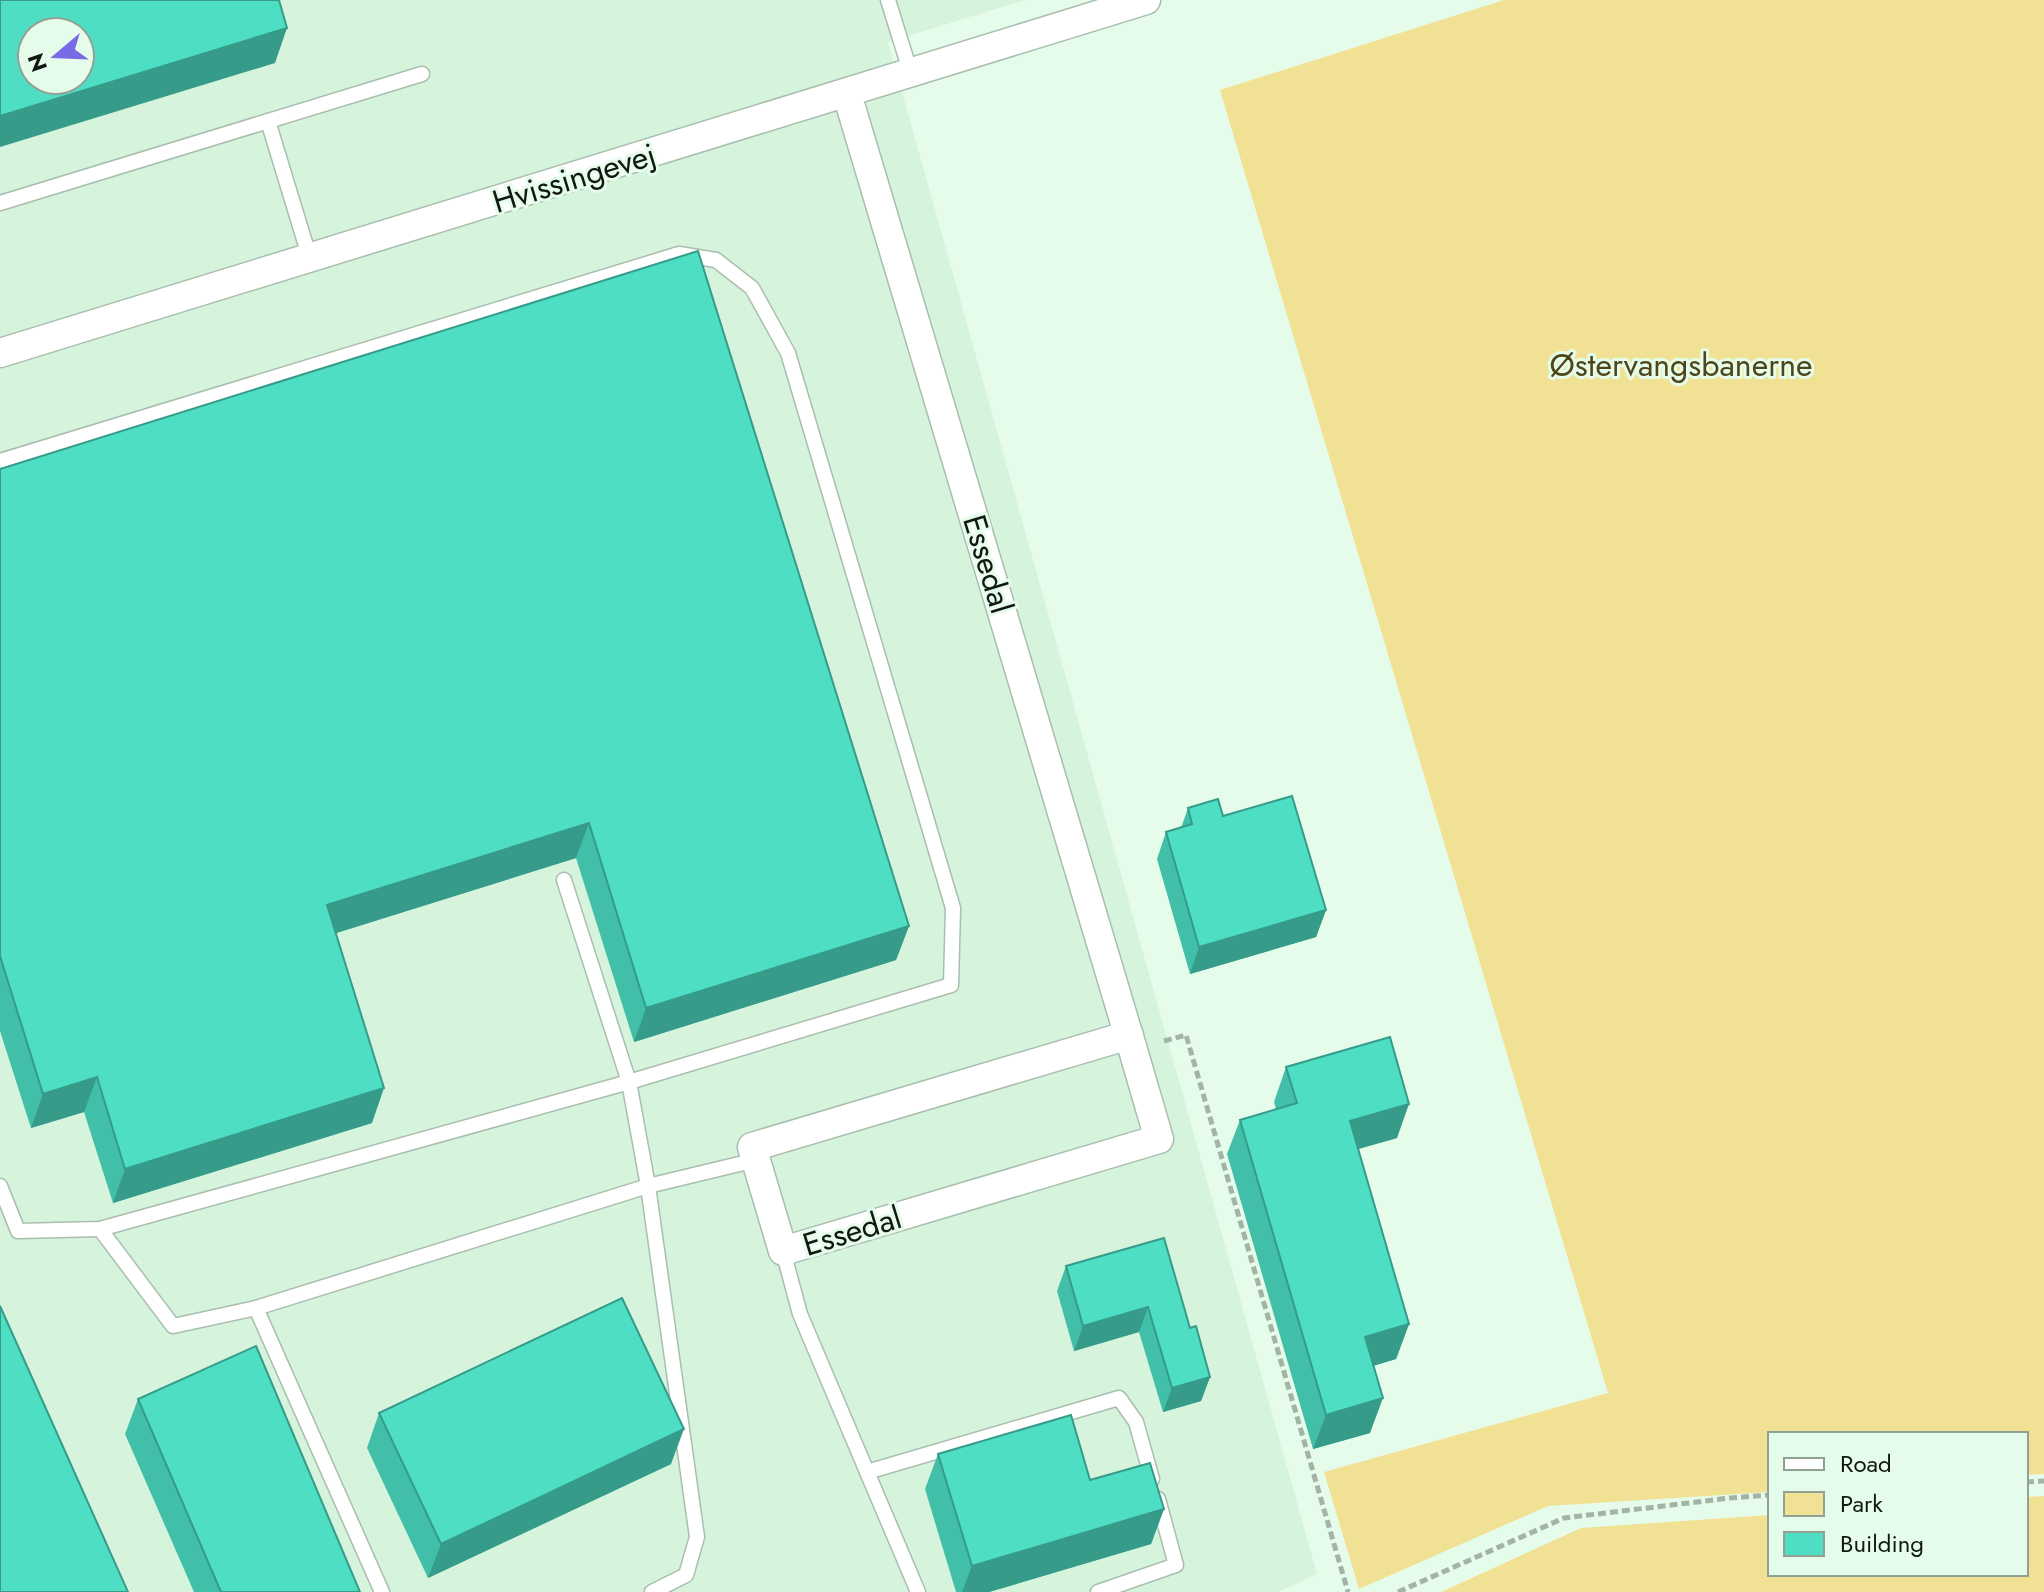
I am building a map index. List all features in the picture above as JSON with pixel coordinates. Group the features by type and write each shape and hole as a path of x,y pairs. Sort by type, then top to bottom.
{"street":[{"name":"Hvissingevej","path":"0,353 847,94 1143,0"},
{"name":"Essedal","path":"756,1160 783,1251 1159,1139 847,94"},
{"path":"756,1160 752,1147 1131,1042"}],"lane":[{"path":"888,0 911,74"},
{"path":"0,203 422,74"},
{"path":"268,121 310,259"},
{"path":"0,461 679,254 716,260 752,288 788,353 953,908 951,985 629,1082 100,1229 18,1231 0,1186"},
{"path":"564,880 629,1082 648,1186 697,1537 686,1575 652,1592"},
{"path":"100,1229 173,1326 256,1308 648,1186 756,1160"},
{"path":"783,1251 800,1314 918,1592"},
{"path":"256,1308 382,1592"},
{"path":"867,1472 1119,1398 1136,1422 1176,1565 1098,1592"}],"path":[{"path":"1131,1042 1186,1035 1348,1592"},
{"path":"1398,1592 1564,1518 1768,1495"}],"shaded area":[{"path":"0,0 1025,0 888,42 1317,1574 1278,1592 0,1592"}],"green space":[{"name":"Østervangsbanerne","path":"1504,0 2044,0 2044,1474 2028,1475 2028,1432 1768,1432 1768,1492 1548,1506 1359,1589 1324,1472 1608,1393 1220,90"},
{"path":"2044,1496 2044,1592 1441,1592 1581,1528 1768,1515 1768,1576 2028,1576 2028,1497"}],"building":[{"path":"0,0 279,0 287,28 96,87 96,16 16,16 16,96 65,96 0,116"},
{"path":"698,251 909,926 646,1008 589,823 327,905 384,1088 125,1169 97,1077 43,1094 0,956 0,469"},
{"path":"1292,796 1326,910 1199,947 1166,832 1192,824 1188,808 1218,799 1223,816"},
{"path":"1390,1037 1409,1104 1350,1121 1409,1324 1365,1337 1383,1398 1326,1415 1240,1120 1297,1103 1286,1067"},
{"path":"1164,1238 1190,1328 1196,1326 1210,1377 1172,1388 1148,1307 1083,1326 1066,1266"},
{"path":"622,1298 684,1429 441,1544 379,1413"},
{"path":"0,1306 128,1592 0,1592"},
{"path":"256,1346 360,1592 221,1592 138,1399"},
{"path":"1071,1415 1090,1480 1150,1463 1164,1509 972,1566 938,1454"}]}
